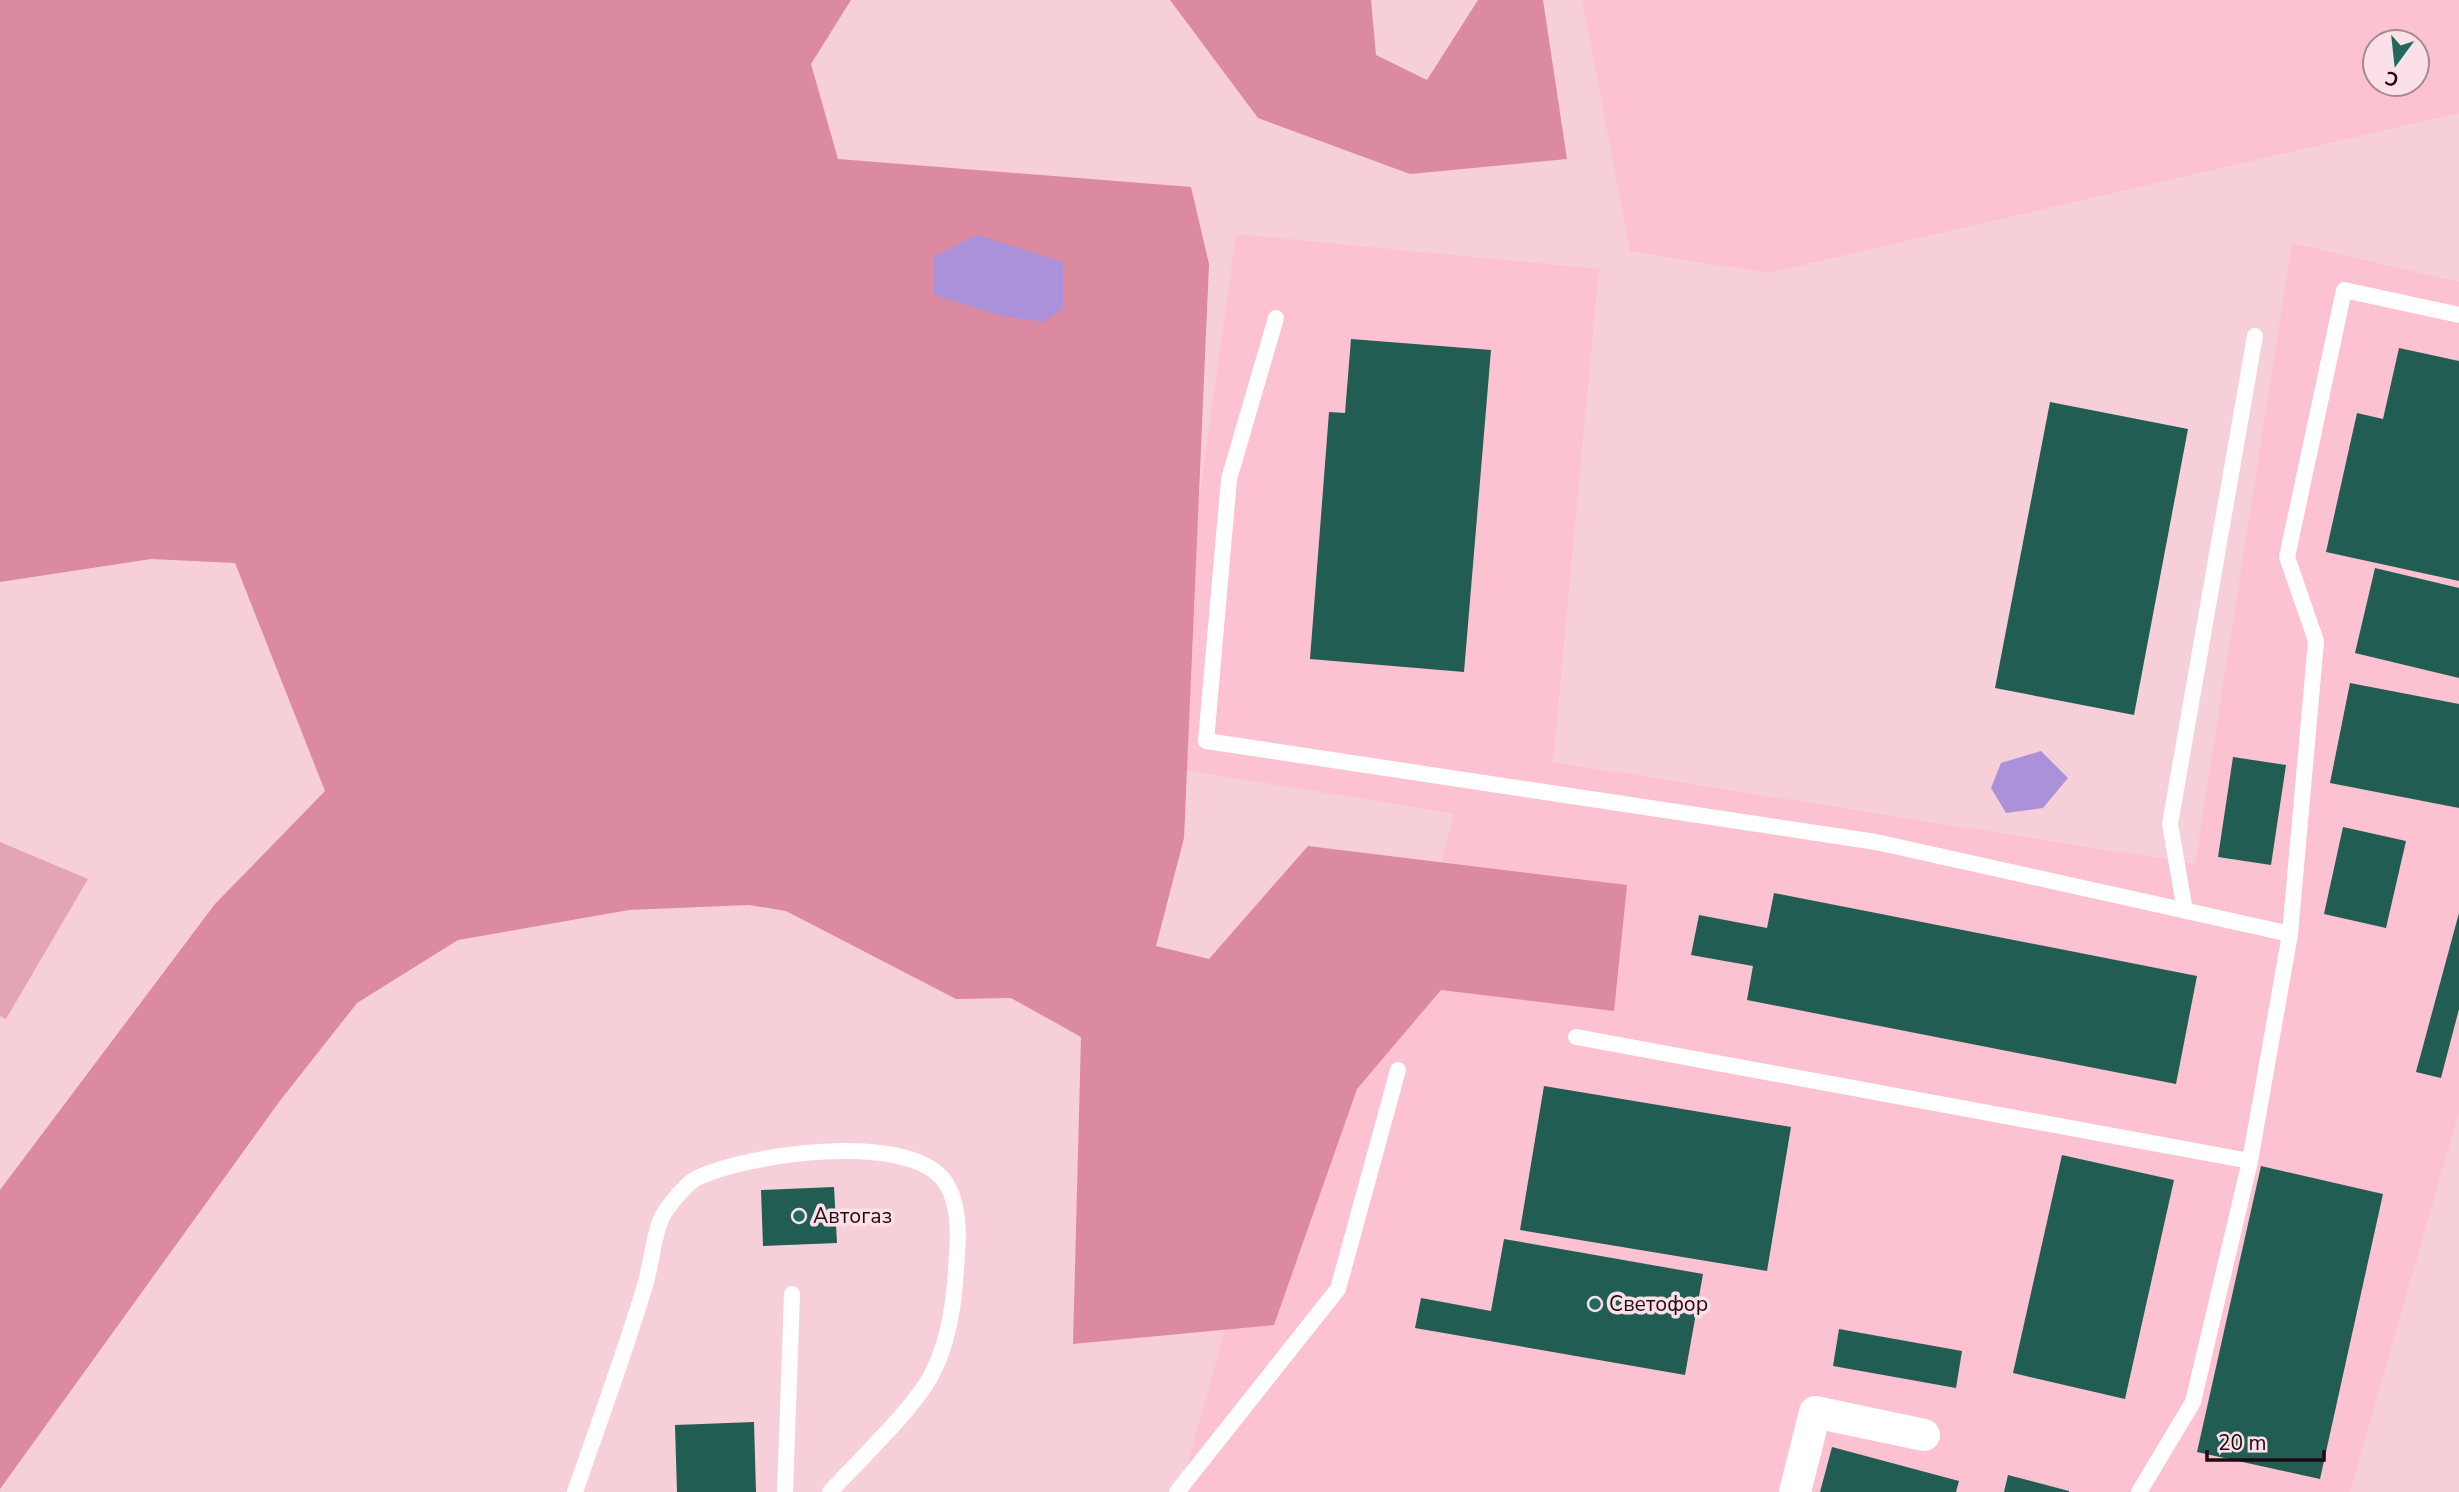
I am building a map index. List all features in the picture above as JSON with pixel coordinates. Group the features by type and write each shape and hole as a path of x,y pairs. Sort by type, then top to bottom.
{"street":[{"path":"1795,1492 1815,1412 1924,1435"}],"lane":[{"path":"2139,1492 2193,1402 2250,1161 2290,934 2316,642 2287,557 2344,290 2459,315"},
{"path":"1276,318 1229,480 1206,741 1876,842 2290,934"},
{"path":"2185,911 2170,824 2255,336"},
{"path":"1576,1037 2250,1161"},
{"path":"1177,1492 1338,1289 1398,1070"},
{"path":"575,1492 646,1282 663,1215 695,1178 737,1164 855,1149 907,1156 942,1178 955,1203 958,1238 956,1289 945,1341 932,1374 925,1384 830,1492"},
{"path":"785,1492 792,1294"}],"shaded area":[{"path":"0,0 851,0 811,64 838,159 1191,187 1209,264 1184,838 1156,946 1209,959 1308,846 1627,885 1614,1011 1441,990 1357,1089 1274,1325 1073,1344 1081,1037 1011,998 956,999 786,911 749,905 629,910 458,940 357,1003 279,1102 0,1489 0,1190 215,904 325,791 235,563 151,559 0,582"},
{"path":"1170,0 1371,0 1376,55 1427,80 1478,0 1543,0 1567,159 1410,174 1258,118"},
{"path":"1582,0 2459,0 2459,113 1768,273 1630,251"},
{"path":"1236,234 1599,269 1553,762 2195,864 2292,243 2459,282 2459,1112 2350,1492 1180,1492 1313,1010 1397,1028 1454,814 1162,766"},
{"path":"977,235 1063,262 1063,308 1044,322 1001,316 934,295 934,257"},
{"path":"2041,751 2068,778 2043,808 2006,813 1991,788 2001,763"},
{"path":"0,842 88,879 6,1019 0,1016"}],"building":[{"path":"1351,339 1491,350 1464,672 1310,659 1329,412 1345,413"},
{"path":"2399,348 2459,361 2459,581 2326,552 2357,413 2383,419"},
{"path":"2050,402 2188,429 2134,715 1995,688"},
{"path":"2375,568 2459,588 2459,678 2355,653"},
{"path":"2350,683 2459,704 2459,808 2330,783"},
{"path":"2233,757 2286,765 2271,865 2218,857"},
{"path":"2343,827 2406,841 2386,928 2324,914"},
{"path":"1774,893 2197,976 2176,1084 1747,1000 1753,966 1691,955 1699,915 1767,928"},
{"path":"2459,913 2459,1009 2441,1078 2416,1072"},
{"path":"1544,1086 1791,1127 1767,1271 1520,1230"},
{"path":"2062,1155 2174,1180 2125,1399 2013,1373"},
{"path":"2261,1166 2383,1194 2320,1479 2197,1452"},
{"name":"Автогаз","path":"834,1187 837,1243 763,1246 761,1190"},
{"name":"Светофор","path":"1504,1239 1703,1274 1685,1375 1415,1328 1421,1298 1491,1311"},
{"path":"1839,1329 1962,1351 1956,1388 1833,1366"},
{"path":"754,1422 756,1492 677,1492 675,1425"},
{"path":"1832,1447 1959,1481 1956,1492 1820,1492"},
{"path":"2008,1475 2069,1491 2069,1492 2004,1492"}],"place":[{"name":"Автогаз","path":"799,1216"},
{"name":"Светофор","path":"1595,1304"}]}
